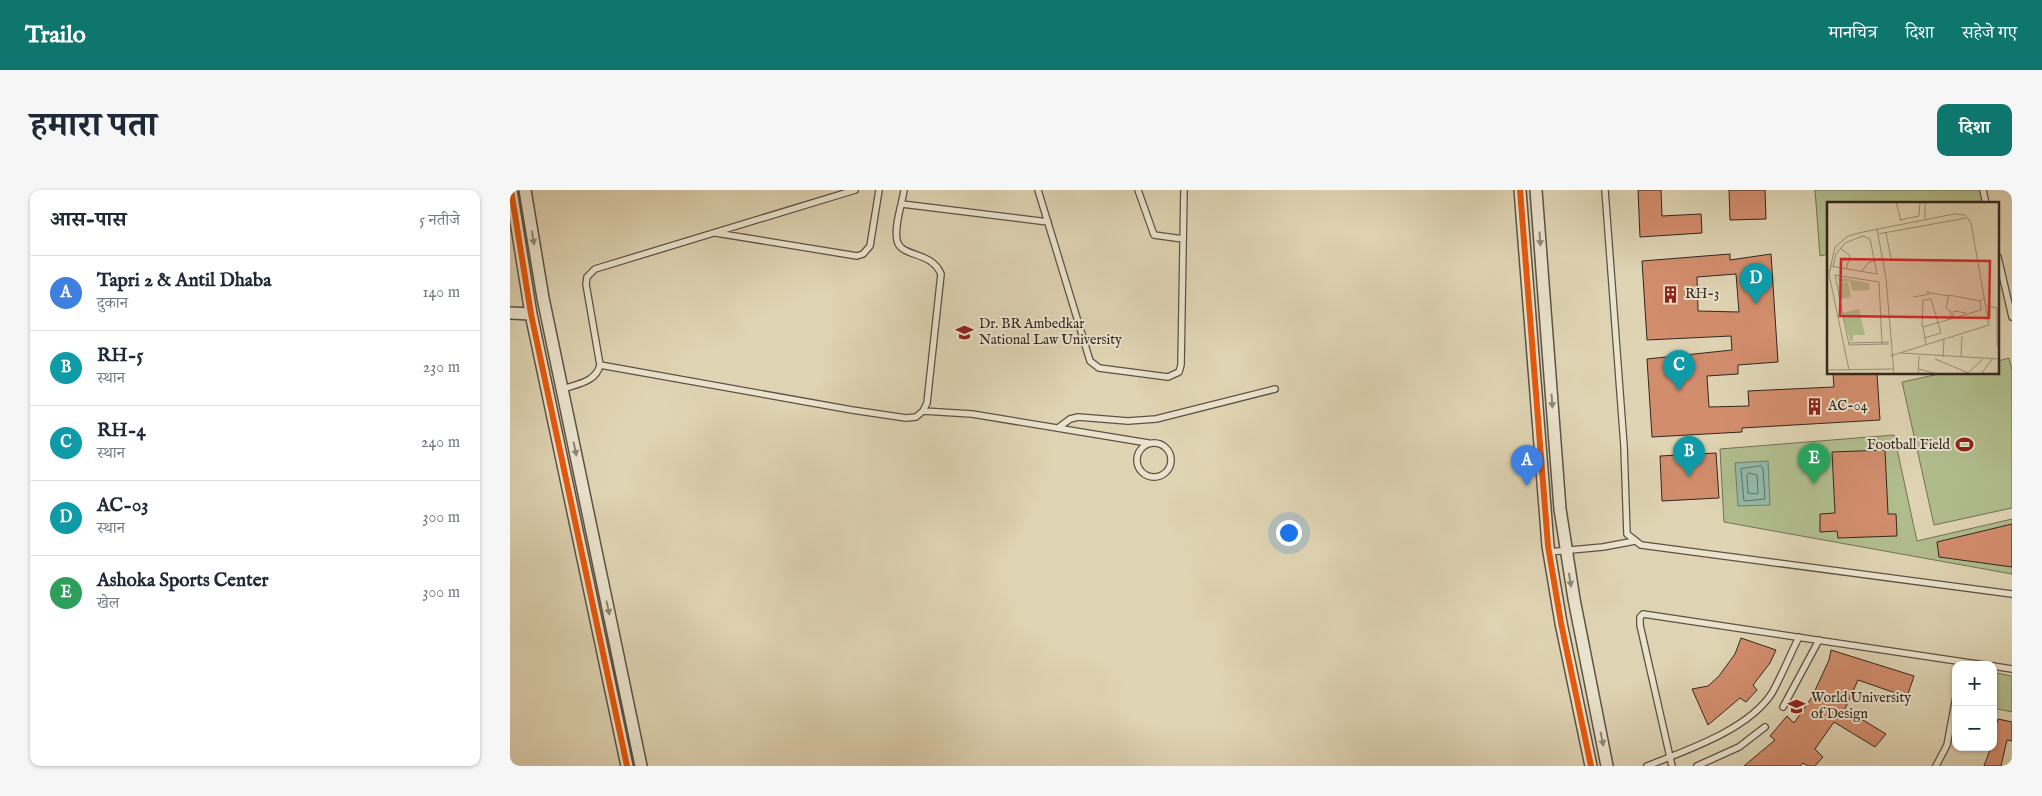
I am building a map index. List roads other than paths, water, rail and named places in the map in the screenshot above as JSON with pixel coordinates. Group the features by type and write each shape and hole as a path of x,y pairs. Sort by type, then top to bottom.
{"street":[{"path":"511,190 532,314 627,766"},
{"path":"525,190 543,298 641,766"},
{"path":"1520,190 1549,552 1556,598 1591,766"},
{"path":"1536,190 1560,509 1581,636 1607,766"},
{"path":"510,313 532,314"},
{"path":"554,419 568,416"}],"lane":[{"path":"562,389 594,377 600,366 586,284 590,272 855,190"},
{"path":"714,233 857,256 863,254 870,246 879,190"},
{"path":"600,366 862,412 906,418 916,416 923,411 927,403 941,274 937,266 929,259 901,248 897,242 904,190"},
{"path":"1038,190 1088,356 1093,366 1168,377 1179,372 1181,365 1184,190"},
{"path":"1138,190 1154,235 1183,239"},
{"path":"1605,190 1624,446 1627,534 1641,545 2012,594"},
{"path":"902,204 1048,222"},
{"path":"2000,266 2012,317"},
{"path":"1058,428 1070,419 1078,417 1128,421 1156,419 1275,389"},
{"path":"923,411 972,414 1148,443 1159,443 1164,445 1171,454 1172,459 1168,470 1159,476 1147,476 1139,467 1137,456 1140,450 1148,443"},
{"path":"1549,552 1603,547 1635,540"},
{"path":"1672,766 1640,625 1640,617 1648,614 1952,662"},
{"path":"1647,766 1728,731 1745,721 1772,693 1800,637"},
{"path":"1783,706 1819,640"},
{"path":"1997,667 2012,669"},
{"path":"1936,766 1947,745 1954,706"},
{"path":"1697,766 1739,748 1765,727"}],"water":[{"path":"1768,461 1770,505 1738,506 1735,463"}],"place":[{"name":"RH-3","path":"1671,294"},
{"name":"AC-03","path":"1756,304"},
{"name":"Dr. BR Ambedkar National Law University","path":"965,332"},
{"name":"RH-4","path":"1679,391"},
{"name":"AC-04","path":"1814,406"},
{"name":"Football Field","path":"1964,445"},
{"name":"RH-5","path":"1689,477"},
{"name":"Ashoka Sports Center","path":"1814,484"},
{"name":"Tapri 2 & Antil Dhaba","path":"1527,486"},
{"name":"World University of Design","path":"1797,706"}]}
